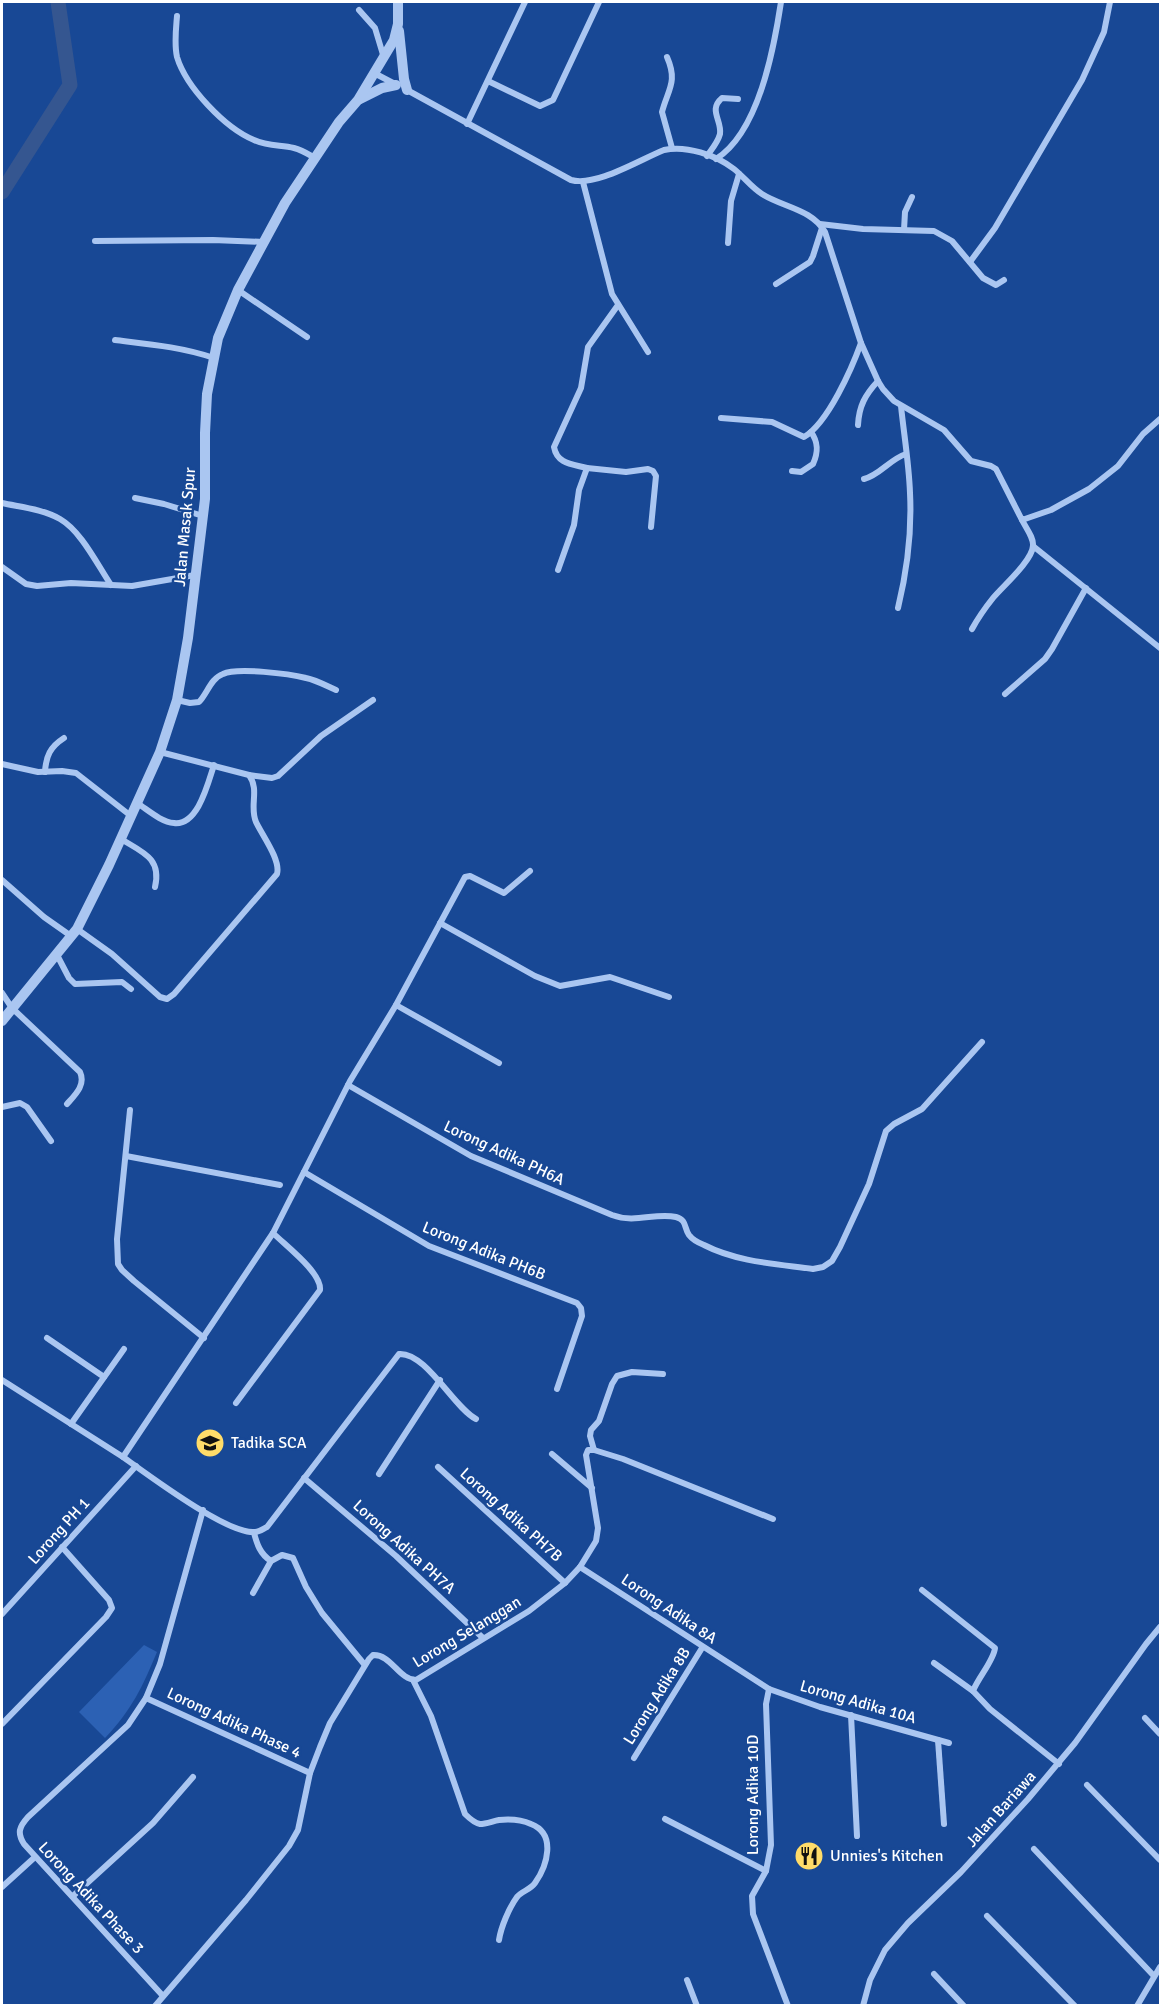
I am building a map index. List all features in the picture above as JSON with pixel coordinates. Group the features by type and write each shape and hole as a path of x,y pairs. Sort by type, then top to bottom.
{"street":[{"name":"Jalan Masak Spur","path":"2,1021 74,933 121,839 160,752 177,700 188,638 205,499 205,414 209,378 221,329 238,290 285,203 339,122 358,100 394,40 398,24 398,2"},
{"path":"467,124 525,2"},
{"path":"488,81 540,106 553,100 598,2"},
{"path":"716,159 728,149 757,106 781,2"},
{"path":"970,262 995,228 1082,80 1104,32 1110,2"},
{"path":"359,10 375,28 384,58"},
{"path":"177,16 176,46 179,62 190,86 210,108 239,132 253,140 271,146 294,148 315,158"},
{"path":"398,24 407,90"},
{"path":"667,57 671,65 673,80 662,112 672,148"},
{"path":"374,73 564,177 583,182 672,148 688,149 716,159 740,174 762,194 804,213 821,226 844,285 861,343 878,381 894,401 944,430 970,461 992,466 1022,520 1033,546 1161,648"},
{"path":"358,100 382,88 396,85"},
{"path":"707,156 720,134 720,126 715,114 718,103 722,98 738,99"},
{"path":"728,243 731,201 740,174"},
{"path":"583,182 612,294 648,352"},
{"path":"904,230 907,208 912,197"},
{"path":"821,226 934,231 952,241 983,278 990,283 998,285 1004,280"},
{"path":"776,284 810,262 821,226"},
{"path":"95,241 264,242"},
{"path":"238,290 307,337"},
{"path":"618,305 588,347 581,388 554,447 562,462 586,468 626,472 648,469 653,471 656,476 651,527"},
{"path":"115,340 169,347 214,358"},
{"path":"721,418 772,422 804,437 811,432 842,388 861,343"},
{"path":"858,425 862,401 878,381"},
{"path":"898,608 904,581 910,494 901,406"},
{"path":"1022,520 1045,513 1089,489 1118,466 1143,434 1161,419"},
{"path":"792,471 801,472 813,464 818,448 811,432"},
{"path":"864,479 875,475 893,460 906,454"},
{"path":"558,570 574,525 579,490 586,468"},
{"path":"135,498 203,516"},
{"path":"2,503 45,512 59,518 68,525 95,559 111,585"},
{"path":"972,629 994,596 1027,560 1033,546"},
{"path":"2,567 26,584 37,586 71,583 137,586 195,575"},
{"path":"1005,694 1045,659 1060,638 1086,588"},
{"path":"177,700 190,703 199,702 216,679 222,674 232,672 261,672 307,678 336,690"},
{"path":"160,752 249,775 272,778 278,776 321,736 373,700"},
{"path":"45,772 47,756 51,748 64,738"},
{"path":"2,764 45,772 70,771 81,775 131,816"},
{"path":"137,803 163,820 184,823 193,816 202,801 214,765"},
{"path":"2,880 44,917 112,954 160,997 170,998 277,874 278,865 255,820 253,811 255,788 249,775"},
{"path":"121,839 152,860 156,867 155,887"},
{"path":"123,1456 273,1233 348,1085 396,1005 465,878 470,876 504,893 530,871"},
{"path":"440,923 535,975 560,986 609,977 669,998"},
{"path":"57,955 69,978 75,984 122,982 131,989"},
{"path":"2,993 12,1008 80,1072 81,1085 68,1104"},
{"path":"396,1005 499,1062"},
{"name":"Lorong Adika PH6A","path":"348,1085 471,1156 622,1219 671,1216 679,1218 685,1223 687,1233 692,1238 720,1252 813,1269 823,1267 832,1261 857,1211 875,1167 886,1131 889,1127 922,1109 982,1042"},
{"path":"2,1107 20,1103 27,1107 51,1141"},
{"path":"130,1110 117,1239 118,1264 134,1281 204,1338"},
{"path":"126,1156 280,1185"},
{"name":"Lorong Adika PH6B","path":"304,1172 429,1246 576,1303 581,1308 582,1316 557,1389"},
{"path":"236,1403 320,1290 321,1284 315,1274 273,1233"},
{"path":"46,1338 104,1377"},
{"path":"71,1424 124,1349"},
{"path":"2,1380 123,1456 203,1510 240,1530 254,1533 267,1527 395,1357 401,1353 408,1355 440,1380 467,1414 476,1419"},
{"path":"663,1374 632,1372 617,1376 599,1421 591,1430 590,1436 594,1450 623,1459 772,1519"},
{"path":"379,1474 440,1380"},
{"name":"Lorong Selanggan","path":"364,1664 373,1655 381,1656 413,1680 529,1611 565,1583 580,1567 598,1534 587,1452 594,1450"},
{"path":"552,1454 592,1488"},
{"name":"Lorong PH 1","path":"2,1614 136,1466"},
{"name":"Lorong Adika PH7B","path":"438,1467 565,1583"},
{"name":"Lorong Adika PH7A","path":"304,1478 396,1556 483,1638"},
{"name":"Lorong Adika Phase 3","path":"163,1996 35,1857 19,1836 19,1828 128,1725 147,1698 160,1664 203,1510"},
{"path":"254,1533 258,1547 271,1561"},
{"path":"2,1724 106,1617 112,1608 110,1600 62,1547"},
{"path":"155,2006 289,1846 298,1830 310,1773 330,1723 364,1664 322,1613 306,1587 293,1558 282,1555 271,1561 254,1593"},
{"name":"Lorong Adika 8A","path":"580,1567 760,1684"},
{"path":"922,1590 994,1648 994,1654 980,1675 973,1691"},
{"name":"Jalan Bariawa","path":"863,2006 876,1966 896,1937 967,1866 1059,1764 1146,1644 1161,1627"},
{"name":"Lorong Adika 8B","path":"634,1758 702,1648"},
{"path":"934,1663 973,1691 990,1709 1059,1764"},
{"path":"413,1680 431,1716 465,1814 480,1824 499,1820 532,1824 544,1834 548,1846 548,1858 540,1875 534,1885 516,1898 499,1940"},
{"name":"Lorong Adika 10A","path":"760,1684 769,1689 851,1715 949,1743"},
{"name":"Lorong Adika 10D","path":"769,1689 766,1704 771,1845 766,1871 752,1896 753,1914 788,2006"},
{"name":"Lorong Adika Phase 4","path":"147,1698 310,1773"},
{"path":"851,1715 857,1836"},
{"path":"1145,1718 1161,1734"},
{"path":"938,1740 944,1824"},
{"path":"73,1896 153,1823 193,1777"},
{"path":"1087,1785 1161,1860"},
{"path":"665,1819 766,1871"},
{"path":"1034,1849 1154,1976"},
{"path":"2,1887 35,1857"},
{"path":"987,1916 1076,2006"},
{"path":"1137,2006 1161,1967"},
{"path":"934,1974 964,2006"},
{"path":"687,1980 697,2006"}],"shaded area":[{"path":"144,1645 157,1652 136,1698 105,1738 79,1712"}],"waterway":[{"path":"2,192 70,85 58,2"}],"place":[{"name":"Tadika SCA","path":"210,1443"},
{"name":"Unnies's Kitchen","path":"809,1856"}]}
